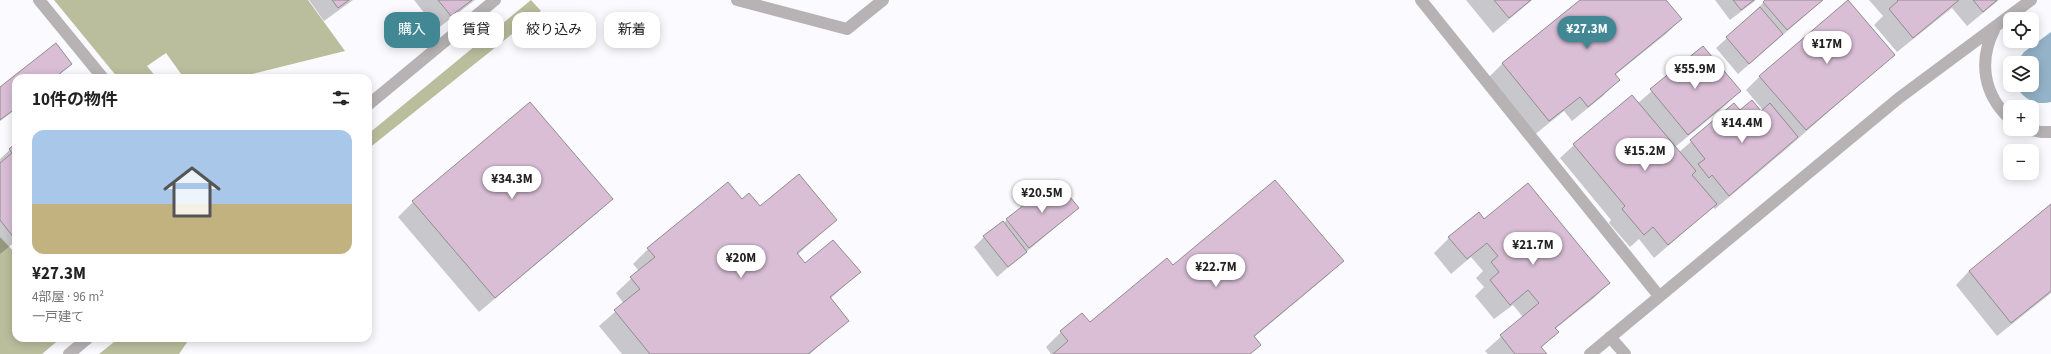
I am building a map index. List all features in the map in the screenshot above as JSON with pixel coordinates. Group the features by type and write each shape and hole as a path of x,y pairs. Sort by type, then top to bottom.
{"street":[{"path":"39,0 100,74"},
{"path":"372,102 495,0"},
{"path":"737,0 847,29 882,0"},
{"path":"1421,0 1659,296"},
{"path":"1590,354 1899,98 1996,28 2031,0"},
{"path":"1996,28 1988,43 1984,58 1985,79 1993,98 2003,110"},
{"path":"2039,132 2051,132"},
{"path":"1610,337 1625,354"},
{"path":"69,354 83,342"}],"green space":[{"path":"54,0 308,0 345,51 252,74 181,74 166,53 147,66 154,74 115,74"},
{"path":"531,0 541,11 540,12 516,12"},
{"path":"512,16 512,34 504,41 504,22"},
{"path":"473,48 495,48 372,146 372,131"},
{"path":"0,237 12,250 12,342 56,342 42,354 0,354"},
{"path":"114,342 187,342 179,354 99,354"}],"water":[{"path":"2051,32 2051,102 2046,103 2039,103 2039,100 2030,100 2020,92 2039,92 2039,56 2021,56 2029,48 2039,48 2039,41"}],"building":[{"path":"332,0 349,0 338,8"},
{"path":"438,0 472,0 456,12 448,12"},
{"path":"1494,0 1531,0 1509,18"},
{"path":"1580,0 1666,0 1682,19 1615,74 1620,80 1588,107 1580,97 1549,121 1502,63"},
{"path":"1733,0 1754,0 1741,10"},
{"path":"1765,0 1823,0 1787,30 1763,2"},
{"path":"1848,0 1895,55 1806,130 1759,76"},
{"path":"1897,0 1959,0 1913,38 1889,9 1898,1"},
{"path":"1973,0 1997,0 1983,12"},
{"path":"1760,7 1783,34 1749,64 1726,37"},
{"path":"56,43 72,64 59,74 17,74"},
{"path":"1703,46 1741,91 1688,135 1650,89"},
{"path":"12,78 12,111 0,120 0,87"},
{"path":"1632,95 1696,171 1692,175 1717,204 1668,245 1653,227 1644,235 1622,209 1625,206 1573,144"},
{"path":"1752,100 1761,111 1770,103 1798,137 1729,196 1712,175 1709,178 1698,164 1705,159 1690,140 1734,103 1740,110"},
{"path":"530,102 613,199 495,298 412,201"},
{"path":"12,153 12,235 0,220 0,163"},
{"path":"799,174 837,220 797,253 805,263 833,240 861,272 830,297 849,321 808,354 650,354 614,310 640,289 630,277 655,257 647,248 728,182 742,199 749,193 760,206"},
{"path":"1056,180 1079,208 1029,248 1006,219"},
{"path":"1275,180 1344,261 1254,336 1261,345 1250,354 1053,354 1068,341 1060,331 1082,313 1090,322 1167,258 1173,265"},
{"path":"1528,183 1610,283 1555,328 1559,332 1541,347 1547,354 1515,354 1500,335 1539,303 1528,290 1510,305 1490,280 1499,272 1491,262 1498,256 1487,243 1467,259 1448,237 1479,212 1484,219"},
{"path":"2051,204 2051,291 2011,323 1969,271"},
{"path":"1003,221 1027,252 1008,267 983,236"}]}
